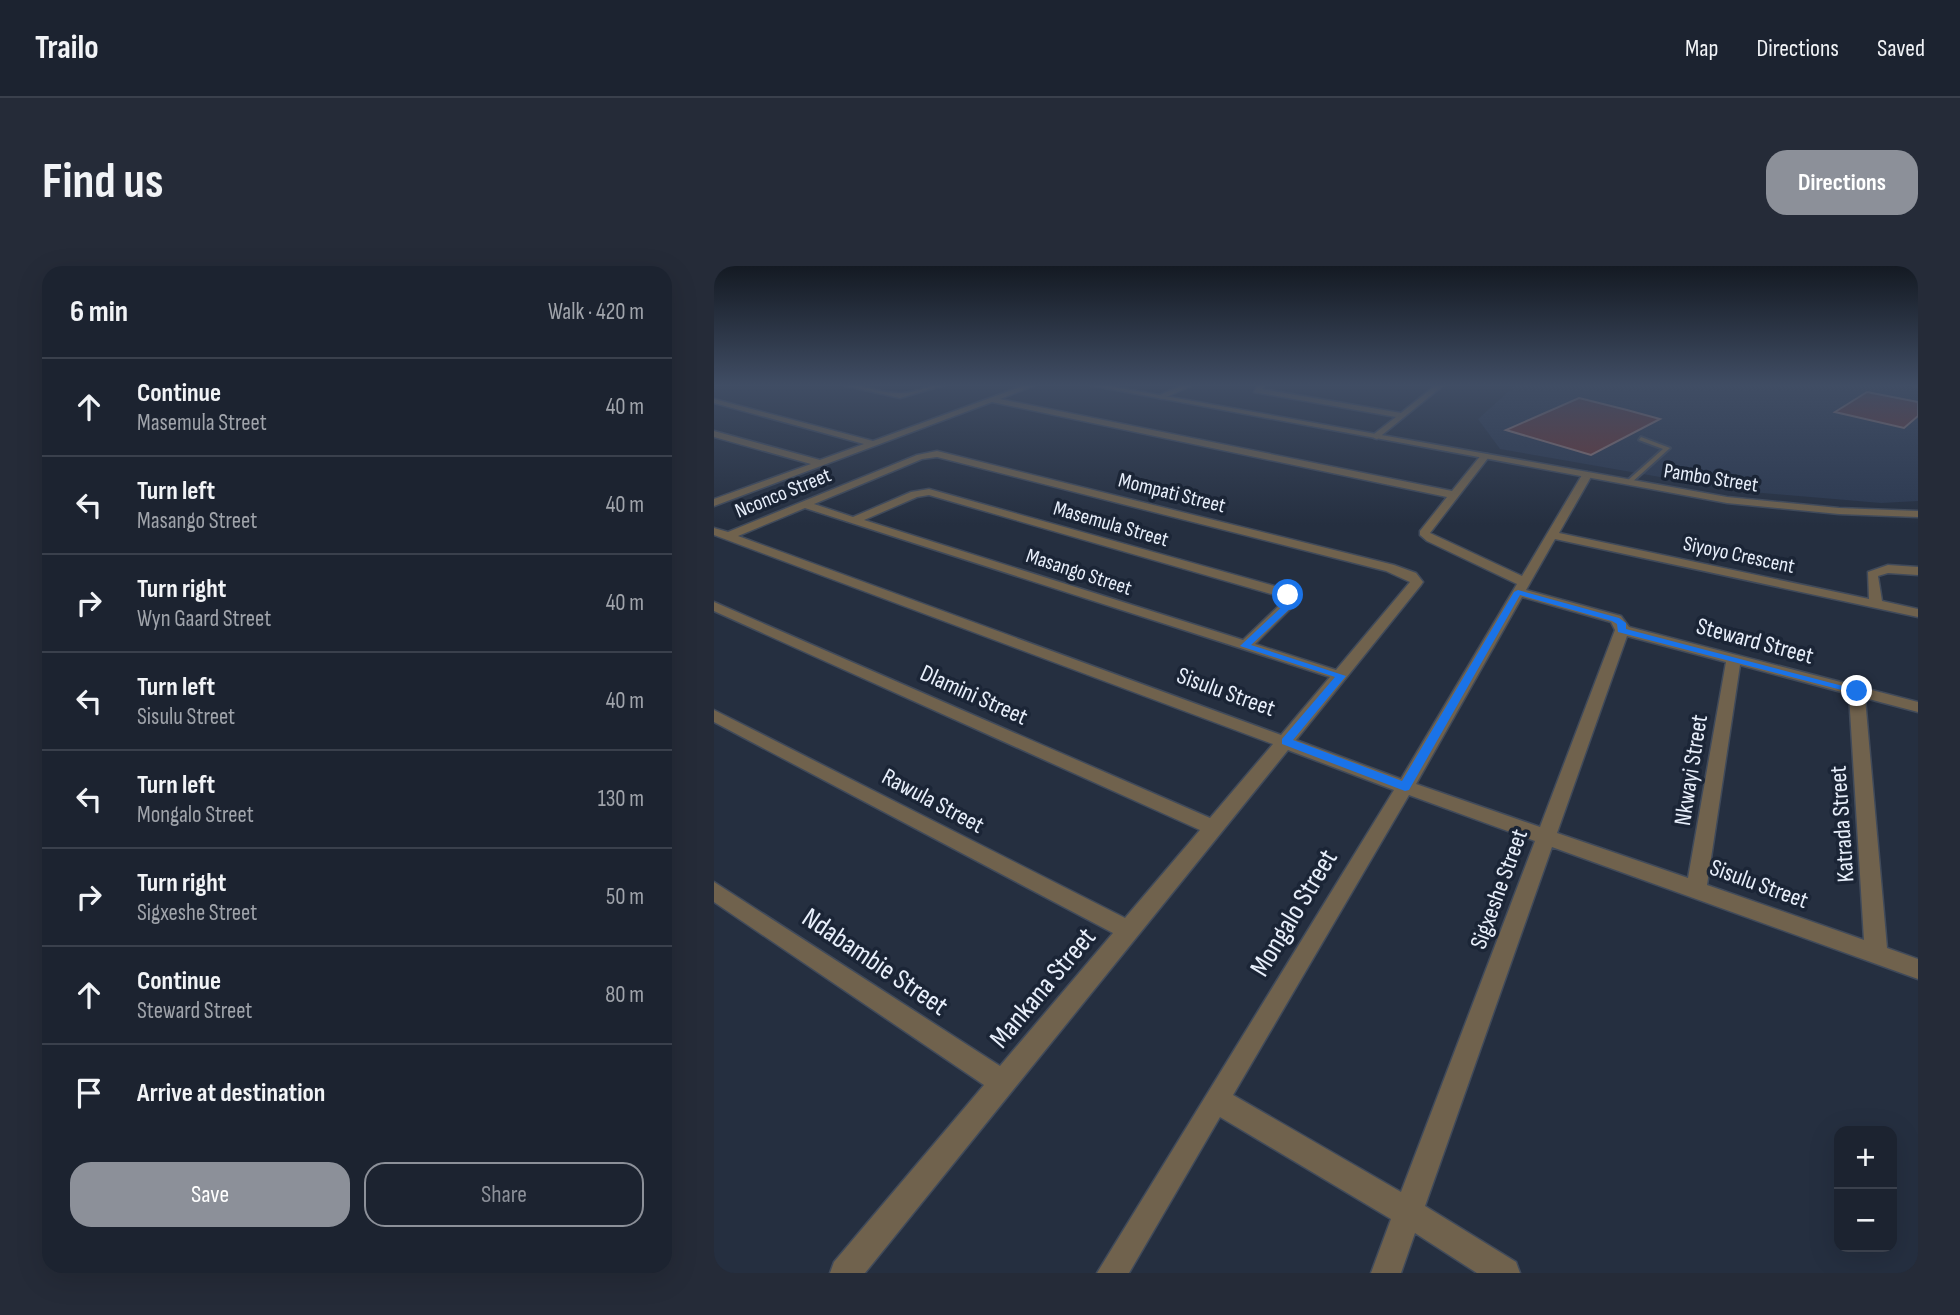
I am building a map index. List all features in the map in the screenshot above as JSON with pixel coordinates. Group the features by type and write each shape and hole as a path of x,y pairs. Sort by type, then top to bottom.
{"street":[{"path":"826,431 874,444"},
{"path":"714,503 909,431"},
{"path":"1144,431 1455,495"},
{"name":"Pambo Street","path":"1349,431 1762,504 1918,514"},
{"path":"1377,436 1383,431"},
{"path":"714,434 820,463"},
{"name":"Nconco Street","path":"721,534 805,505 930,455"},
{"name":"Mompati Street","path":"930,455 961,459 1405,573"},
{"path":"1486,456 1427,529 1426,535 1521,587 1616,620 1621,623 1622,630"},
{"path":"1521,587 1587,475"},
{"name":"Masemula Street","path":"855,520 908,497 929,492 1267,589 1293,599 1245,646"},
{"name":"Masango Street","path":"805,505 1341,676"},
{"name":"Sisulu Street","path":"721,534 1405,787 1546,835 1918,970"},
{"name":"Siyoyo Crescent","path":"1552,535 1918,613"},
{"path":"1876,604 1872,575 1888,569 1918,571"},
{"name":"Mankana Street","path":"845,1273 1417,582 1405,573"},
{"name":"Mongalo Street","path":"1112,1273 1405,787 1521,587"},
{"name":"Dlamini Street","path":"714,606 1214,828"},
{"name":"Steward Street","path":"1622,630 1918,707"},
{"name":"Sigxeshe Street","path":"1386,1273 1622,630"},
{"name":"Nkwayi Street","path":"1696,890 1734,658"},
{"name":"Katrada Street","path":"1857,691 1876,954"},
{"name":"Rawula Street","path":"714,715 1129,931"},
{"name":"Ndabambie Street","path":"714,891 1003,1083"},
{"path":"1216,1100 1408,1212 1506,1273"}],"lane":[{"path":"1629,482 1667,449 1641,439"}],"shaded area":[{"path":"1487,431 1918,431 1918,501 1881,503 1740,491 1500,449"}],"building":[{"path":"1509,431 1637,431 1591,455"}],"route":[{"path":"1288,595 1293,599 1292,603 1245,646 1341,676 1286,742 1405,787 1518,592 1616,620 1621,623 1622,630 1857,691"}]}
